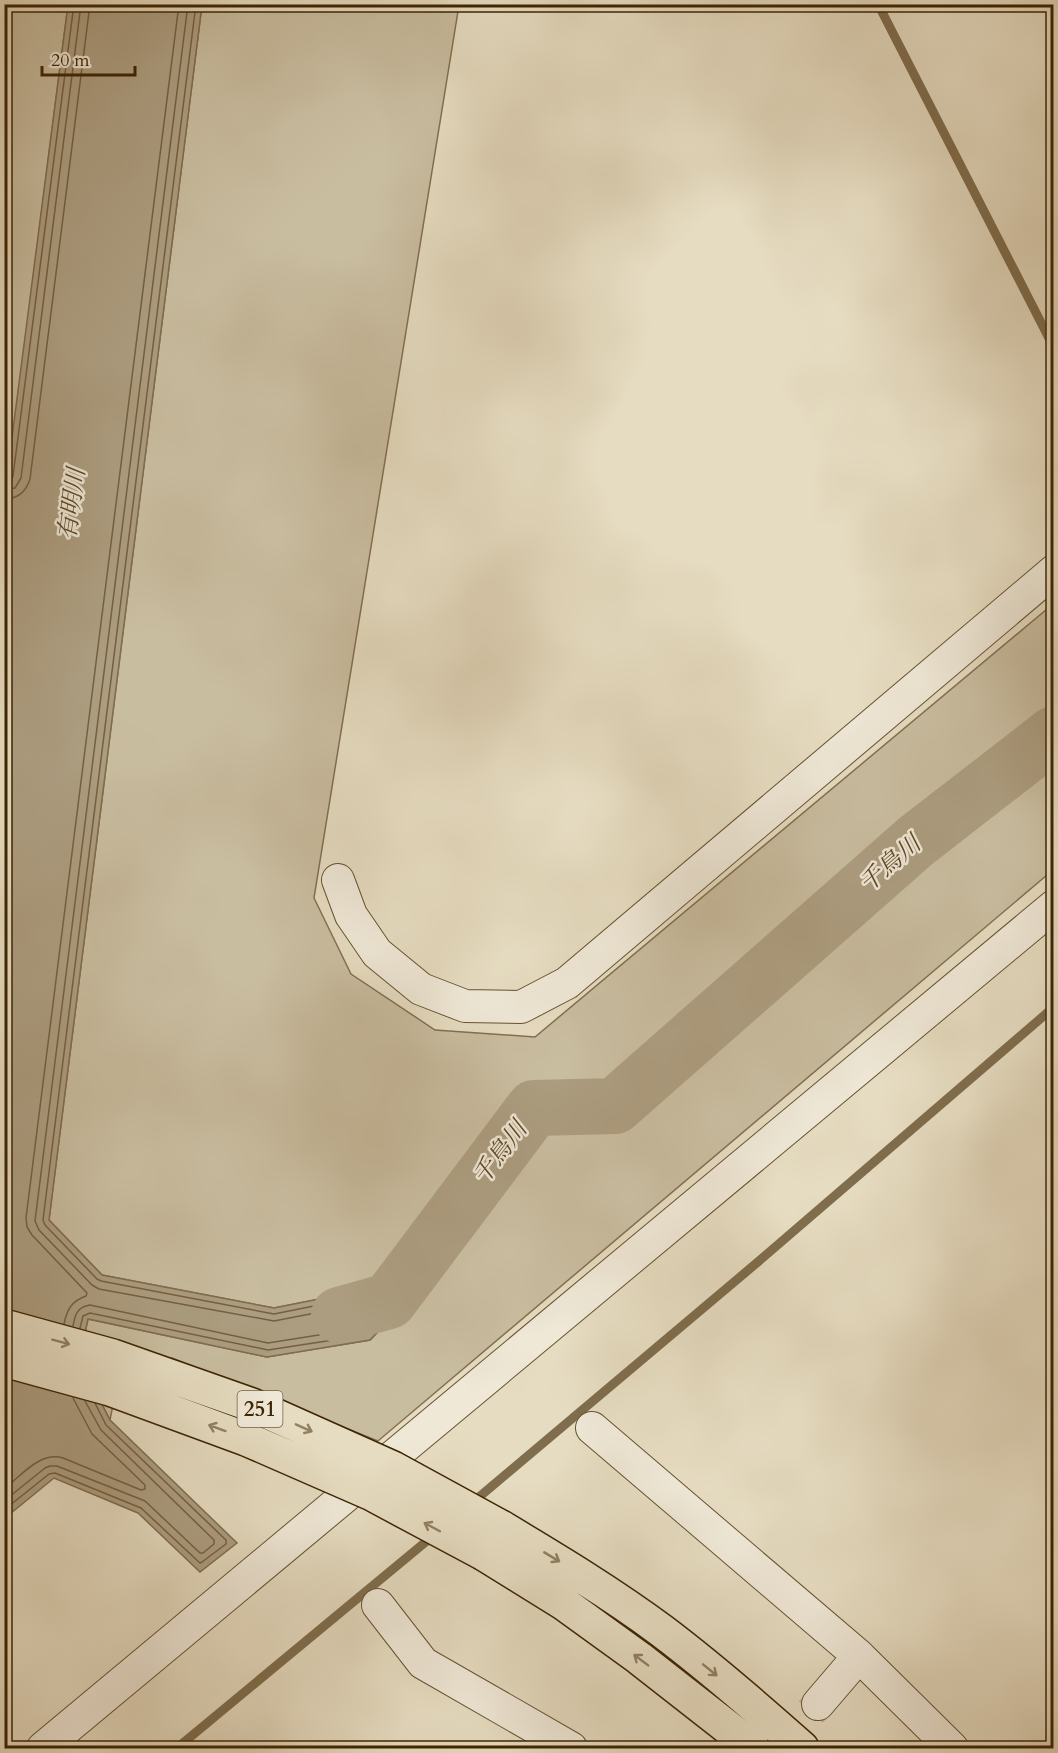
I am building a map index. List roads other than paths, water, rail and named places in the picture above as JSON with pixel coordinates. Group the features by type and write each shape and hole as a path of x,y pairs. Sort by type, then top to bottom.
{"highway":[{"name":"251","path":"4,1326 113,1356 252,1405 393,1468 501,1527 579,1574 662,1631 752,1703 802,1749"},
{"name":"251","path":"4,1360 110,1389 246,1439 370,1493 484,1554 563,1603 630,1651 753,1749"}],"street":[{"path":"338,880 351,915 377,953 421,989 465,1006 521,1007 567,983 1053,571"},
{"path":"43,1749 1053,906"},
{"path":"592,1428 859,1656 952,1749"},
{"path":"378,1605 423,1663 570,1749"},
{"path":"818,1704 859,1656"}],"water":[{"name":"有明川","path":"68,5 202,5 49,1220 102,1275 274,1308 431,1277 370,1340 267,1357 88,1319 79,1360 110,1420 237,1543 200,1572 138,1513 54,1478 5,1518 4,499"}],"waterway":[{"path":"878,4 1054,348"},
{"name":"千鳥川","path":"339,1315 389,1301 534,1108 615,1106 916,841 1054,734"},
{"path":"472,1503 759,1261 1054,1007"},
{"path":"177,1748 434,1535"}],"tunnel":[{"path":"779,1748 818,1704"}]}
